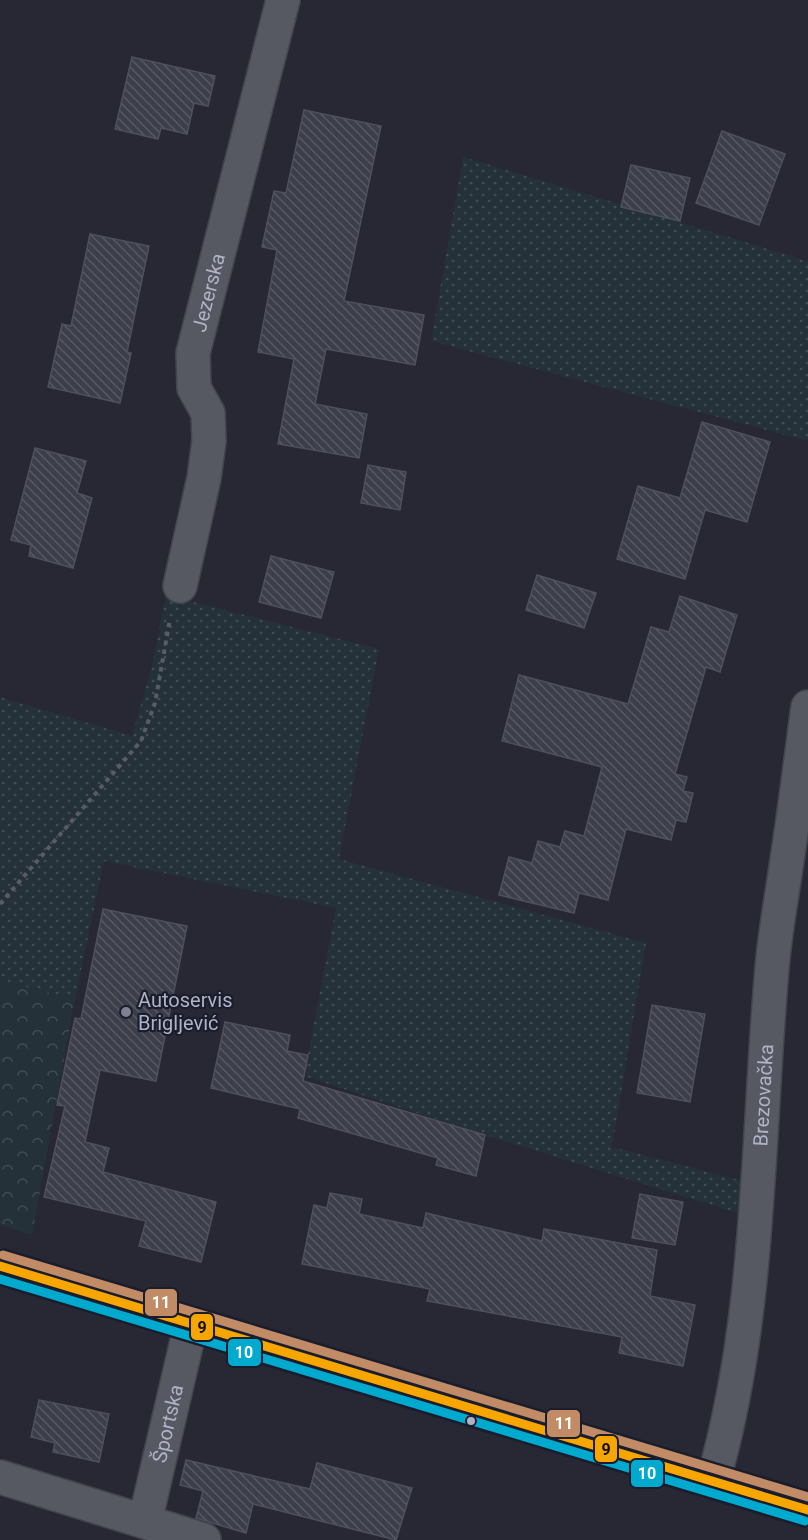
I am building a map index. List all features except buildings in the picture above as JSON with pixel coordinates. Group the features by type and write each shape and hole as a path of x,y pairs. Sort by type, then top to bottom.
{"main road":[{"path":"0,1266 808,1510"}],"street":[{"name":"Jezerska","path":"180,586 204,478 209,441 208,412 194,388 193,353 283,0"},
{"name":"Brezovačka","path":"713,1482 721,1453 749,1286 756,1220 772,966 808,706"},
{"name":"Športska","path":"145,1521 191,1324"},
{"path":"0,1477 204,1540"}],"path":[{"path":"0,904 141,741 155,703 171,607 180,586"}],"green space":[{"path":"463,157 808,261 808,441 431,341"},
{"path":"166,595 379,649 339,859 646,943 612,1147 747,1182 744,1215 304,1076 336,908 104,861 75,999 0,981 0,697 132,736 152,666"},
{"path":"0,981 75,999 32,1235 0,1225"}],"transit line":[{"name":"11","path":"3,1255 808,1497"},
{"name":"9","path":"0,1266 808,1510"},
{"name":"10","path":"0,1279 805,1521"}],"place":[{"name":"Autoservis Brigljević","path":"126,1012"}]}
